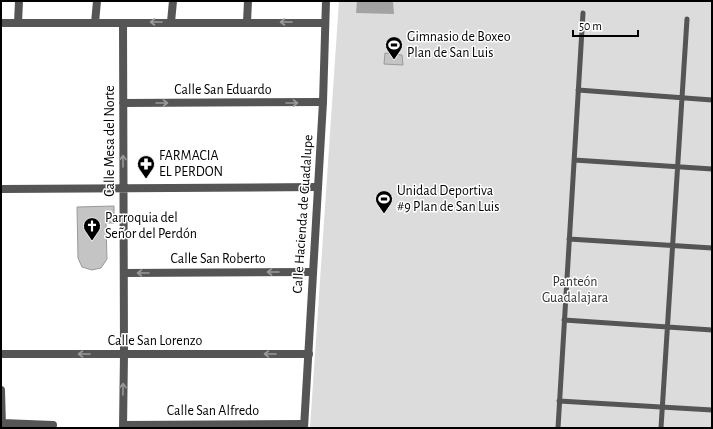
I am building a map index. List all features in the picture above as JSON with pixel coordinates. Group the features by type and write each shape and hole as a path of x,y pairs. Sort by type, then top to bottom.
{"street":[{"path":"18,23 19,1"},
{"path":"95,23 97,1"},
{"path":"171,22 173,1"},
{"path":"247,22 248,1"},
{"name":"Calle Hacienda de Guadalupe","path":"304,426 323,102 326,1"},
{"name":"Calle Mesa del Norte","path":"123,22 123,426"},
{"path":"1,23 325,22"},
{"name":"Calle San Eduardo","path":"123,103 323,102"},
{"path":"1,189 318,187"},
{"name":"Calle San Roberto","path":"124,273 312,272"},
{"name":"Calle San Lorenzo","path":"1,354 309,354"},
{"path":"1,390 2,425 53,425"},
{"name":"Calle San Alfredo","path":"123,426 304,426"}],"lane":[{"path":"558,428 583,13"},
{"path":"661,428 686,18"},
{"path":"578,90 712,100"},
{"path":"574,160 712,169"},
{"path":"569,239 712,248"},
{"path":"564,320 712,330"},
{"path":"559,401 712,410"}],"green space":[{"name":"Panteón Guadalajara","path":"339,1 712,1 712,428 310,428"}],"shaded area":[{"path":"357,1 393,1 394,14 356,13"}],"building":[{"name":"Gimnasio de Boxeo Plan de San Luis","path":"385,53 402,55 403,65 384,64"},
{"name":"Parroquia del Señor del Perdón","path":"114,206 114,223 106,223 107,259 101,268 92,270 82,267 78,258 77,207"}],"place":[{"name":"Gimnasio de Boxeo Plan de San Luis","path":"394,60"},
{"name":"FARMACIA EL PERDON","path":"146,179"},
{"name":"Unidad Deportiva #9 Plan de San Luis","path":"384,214"},
{"name":"Parroquia del Señor del Perdón","path":"92,241"}]}
